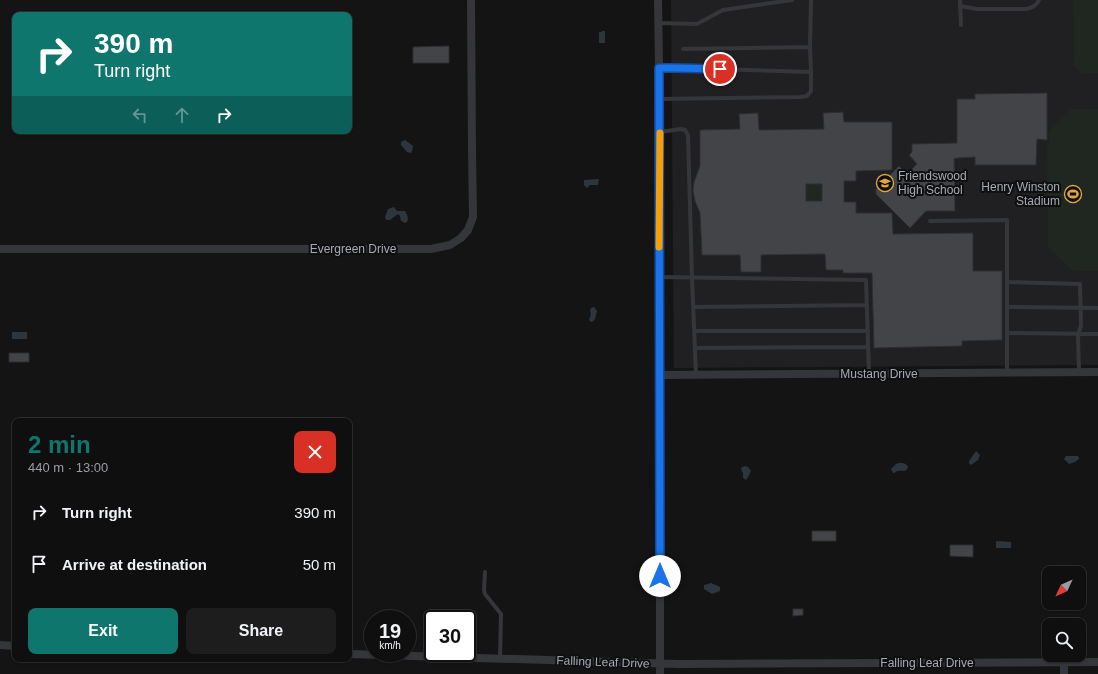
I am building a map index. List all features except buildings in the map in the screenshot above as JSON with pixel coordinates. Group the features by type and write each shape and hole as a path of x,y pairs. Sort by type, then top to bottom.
{"street":[{"name":"Evergreen Drive","path":"0,249 431,249 450,245 468,230 473,217 471,0"},
{"path":"658,0 660,132 660,674"},
{"name":"Mustang Drive","path":"659,375 1098,372"},
{"path":"0,645 12,646"},
{"name":"Falling Leaf Drive","path":"352,654 660,664 1064,662"},
{"path":"1064,662 1064,674"},
{"name":"Falling Leaf Drive","path":"1086,662 1098,662"}],"lane":[{"path":"659,23 697,24 723,10 792,0"},
{"path":"659,99 806,96 811,91 811,0"},
{"path":"960,0 961,25"},
{"path":"960,6 977,9 1026,9 1032,8 1039,0"},
{"path":"683,49 810,47"},
{"path":"659,68 810,72"},
{"path":"660,132 681,129 685,130 688,135 696,375"},
{"path":"930,221 1007,220 1007,373"},
{"path":"659,277 866,280 869,374"},
{"path":"1007,282 1080,284 1081,326 1078,334 1079,372"},
{"path":"693,307 867,305"},
{"path":"1007,307 1098,308"},
{"path":"694,331 868,331"},
{"path":"1007,333 1098,334"},
{"path":"695,348 868,347"},
{"path":"485,572 485,594 501,614 500,659"}],"shaded area":[{"name":"Friendswood High School","path":"671,0 1098,0 1098,365 674,368"},
{"path":"1073,0 1098,0 1098,73 1081,73 1074,66"},
{"path":"605,31 605,43 599,43 599,32"},
{"name":"Henry Winston Stadium","path":"1072,109 1098,109 1098,271 1073,271 1048,247 1047,142 1049,142 1049,132"},
{"path":"405,140 413,146 411,153 407,152 401,145 401,142"},
{"path":"599,179 598,185 590,185 587,188 584,185 584,180"},
{"path":"806,184 822,184 822,201 806,201"},
{"path":"394,207 397,211 405,211 408,218 407,222 405,223 401,221 398,214 390,220 386,220 385,217 388,209"},
{"path":"594,307 597,311 595,319 591,322 589,320 591,314 590,311 591,308"},
{"path":"12,332 27,332 27,339 12,339"},
{"path":"976,451 980,455 978,460 971,465 969,461"},
{"path":"1066,456 1078,456 1079,459 1069,464 1064,459"},
{"path":"899,463 905,464 908,467 907,469 905,471 897,471 893,473 891,469"},
{"path":"745,466 751,471 746,480 743,478 741,469"},
{"path":"996,541 1011,542 1011,548 996,548"},
{"path":"711,583 720,587 720,591 712,594 704,589 704,585"}],"slow traffic":[{"path":"659,247 660,133"}],"place":[{"name":"Friendswood High School","path":"885,183"},
{"name":"Henry Winston Stadium","path":"1073,194"}],"route":[{"path":"660,576 659,68 720,69"}]}
